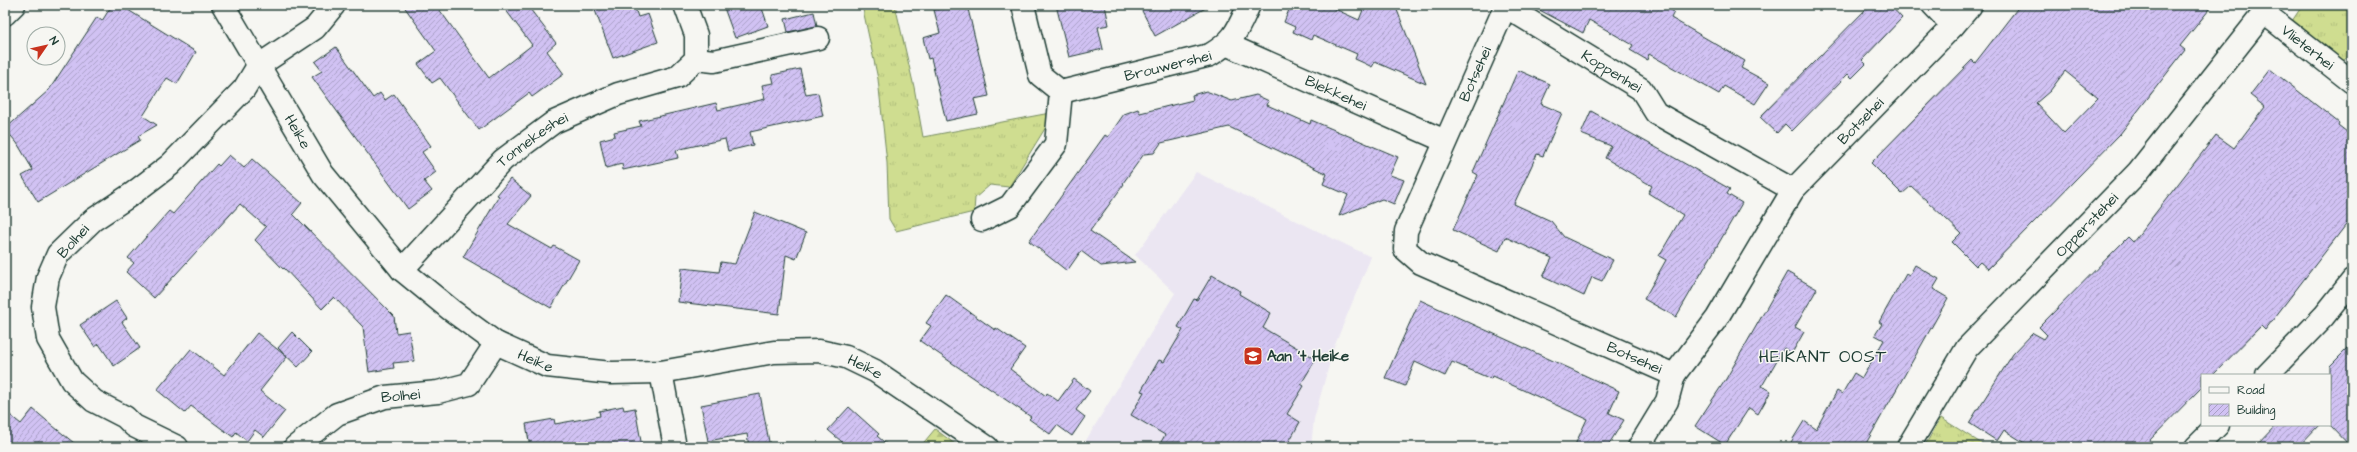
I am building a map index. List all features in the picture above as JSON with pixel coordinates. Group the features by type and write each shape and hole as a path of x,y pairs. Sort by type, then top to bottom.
{"street":[{"path":"5,14 14,5"},
{"name":"Heike","path":"223,5 323,174 402,270 451,310 496,342 547,366 611,373 660,372 774,352 819,351 846,357 875,371 988,447"},
{"path":"258,66 315,28 334,5"},
{"path":"685,5 696,35 696,60 714,61 818,38"},
{"path":"982,220 1010,206 1056,144 1061,92 1040,75 1023,5"},
{"name":"Brouwershei","path":"1061,92 1210,55 1228,45 1238,29 1248,5"},
{"path":"1933,5 1953,26"},
{"name":"Botsehei","path":"1505,6 1406,231 1405,248 1421,263 1674,376 1717,318 1793,190 1953,26 1971,5"},
{"name":"Koppenhei","path":"1505,6 1641,89 1656,113 1793,190"},
{"name":"Vlieterhei","path":"2267,9 2352,82"},
{"name":"Opperstehei","path":"1908,447 1967,348 2138,172 2267,9"},
{"name":"Blekkehei","path":"1228,45 1445,141"},
{"name":"Tonnekeshei","path":"402,270 503,160 554,122 618,94 677,77 696,60"},
{"name":"Bolhei","path":"177,447 134,426 125,417 94,401 72,381 48,339 43,307 48,277 58,254 93,220 132,194 170,165 244,89 258,66"},
{"path":"2268,374 2324,316 2352,281"},
{"name":"Bolhei","path":"295,447 337,414 364,404 385,397 438,392 469,384 496,342"},
{"path":"660,372 675,447"},
{"path":"1639,447 1667,401 1674,376"},
{"path":"2196,447 2217,426"}],"shaded area":[{"path":"1196,172 1371,257 1334,347 1314,419 1311,447 1082,447 1175,293 1135,255"}],"green space":[{"path":"862,5 895,5 914,87 923,137 1050,113 1049,122 1009,187 990,185 975,198 974,212 896,231 889,219 887,163 878,79"},
{"path":"2297,5 2352,5 2352,53 2343,61 2292,21 2300,9"},
{"path":"1941,418 1987,447 1924,447"},
{"path":"935,429 959,447 920,447"}],"building":[{"path":"112,5 120,5 196,52 177,84 167,78 143,116 157,125 138,136 140,140 38,202 22,176 33,170 17,143 5,129 49,90 97,17 102,21"},
{"path":"403,5 436,5 489,78 532,45 502,5 527,5 556,43 547,51 564,74 532,97 529,93 479,130 440,78 432,83 418,64 436,51"},
{"path":"593,5 634,5 638,17 648,14 658,42 613,58"},
{"path":"723,5 761,5 768,26 735,38"},
{"path":"955,5 967,5 989,96 974,99 978,114 946,121 931,58 928,59 923,38 940,33 934,10"},
{"path":"1056,5 1105,5 1109,25 1098,27 1103,49 1069,57"},
{"path":"1139,5 1211,5 1155,36"},
{"path":"1291,5 1326,5 1359,20 1365,5 1395,5 1426,84 1375,62 1372,67 1355,59 1357,54 1313,35 1311,40 1293,32 1295,27 1284,22"},
{"path":"1530,5 1662,5 1674,12 1671,18 1745,61 1741,68 1769,83 1755,104 1724,86 1719,94 1649,54 1647,60 1630,50 1633,45 1589,20 1583,33"},
{"path":"1870,5 1890,5 1902,18 1862,60 1866,64 1852,78 1848,74 1792,131 1785,124 1777,133 1760,117"},
{"path":"2020,5 2213,5 2180,46 2185,50 2120,134 1988,269 1980,262 1976,266 1952,242 1961,233 1911,186 1902,194 1871,163 1972,60 1975,63","holes":["2065,71 2098,98 2064,133 2036,103 2050,91"]},
{"path":"814,12 817,26 788,32 785,19"},
{"path":"336,47 373,98 380,93 385,100 394,94 431,146 422,152 436,172 424,181 432,191 408,209 312,77 322,71 315,62"},
{"path":"800,69 806,95 818,93 823,116 750,132 753,145 728,151 725,139 676,150 678,158 623,170 622,164 606,168 600,140 615,136 614,132 641,126 639,121 716,103 718,110 765,99 762,85 774,83 772,75"},
{"path":"2270,69 2339,123 2338,125 2352,136 2352,217 2265,330 2261,326 2214,374 2201,374 2201,388 2143,447 2031,447 2004,430 1997,441 1969,423 2013,354 2033,333 2044,339 2047,335 2039,327 2128,237 2133,242 2216,135 2234,148 2265,107 2250,95"},
{"path":"1518,70 1550,84 1541,104 1562,113 1543,156 1537,154 1514,204 1551,221 1564,237 1613,260 1602,281 1592,277 1584,296 1543,277 1552,258 1505,237 1499,251 1453,230 1478,175 1473,172"},
{"path":"1206,91 1232,101 1256,95 1269,101 1267,105 1310,124 1311,120 1398,157 1390,175 1404,180 1394,204 1382,199 1339,216 1348,195 1323,184 1327,174 1229,127 1161,143 1154,153 1144,154 1123,183 1124,184 1090,231 1135,262 1101,266 1081,251 1067,271 1029,241 1105,135 1108,137 1124,114 1138,109 1140,113 1193,100 1192,95"},
{"path":"1591,111 1730,189 1727,194 1742,203 1676,317 1644,299 1666,260 1659,256 1683,215 1648,193 1652,186 1605,158 1611,146 1581,134"},
{"path":"229,155 244,168 252,159 302,203 293,214 394,316 396,333 409,331 414,361 393,363 394,368 369,372 363,327 334,297 322,309 284,268 283,269 255,240 266,227 240,204 154,298 126,272 134,263 128,258 146,237 169,211 173,214 217,164 219,166"},
{"path":"510,179 531,196 508,224 552,249 554,246 579,260 551,308 463,257 499,196 497,195"},
{"path":"755,212 806,233 796,259 786,255 779,314 678,302 682,268 719,272 721,262 735,264"},
{"path":"1915,265 1939,279 1933,289 1948,298 1864,447 1788,447 1804,421 1816,429 1837,391 1842,394 1854,373 1862,378 1884,340 1875,335 1882,324 1879,322 1906,274 1909,276"},
{"path":"1787,272 1817,289 1795,327 1804,332 1792,353 1784,348 1762,386 1771,391 1758,414 1749,408 1725,445 1695,426 1726,379"},
{"path":"1212,275 1240,291 1239,294 1271,313 1263,328 1316,359 1301,384 1304,386 1287,414 1300,422 1286,447 1158,447 1165,435 1131,415 1144,392 1141,391 1159,360 1164,362 1183,330 1178,327 1194,299 1197,300"},
{"path":"946,295 995,330 996,328 1025,348 1010,369 1046,396 1047,393 1058,401 1074,379 1090,391 1076,410 1085,417 1072,436 1057,425 1050,434 1029,419 1031,417 920,341 931,326 926,323"},
{"path":"1420,300 1619,391 1609,413 1624,420 1607,447 1574,447 1587,419 1492,376 1491,379 1452,362 1445,376 1415,362 1405,386 1385,378"},
{"path":"116,301 127,318 122,322 140,348 114,366 99,344 95,347 80,325"},
{"path":"292,332 312,352 298,367 278,348"},
{"path":"257,333 287,357 260,391 285,411 264,437 255,430 247,441 236,432 233,437 191,406 185,413 157,390 191,349 224,375"},
{"path":"2352,344 2352,447 2331,426 2330,366"},
{"path":"760,394 770,447 749,447 747,434 708,441 701,405"},
{"path":"623,406 624,410 635,408 642,447 530,447 526,424 554,419 555,424 600,416 599,411"},
{"path":"849,407 879,434 877,436 890,447 848,447 828,430"},
{"path":"33,409 79,447 5,447 5,411 21,424"},
{"path":"2275,426 2318,426 2298,447 2255,447"}],"place":[{"name":"Aan 't Heike","path":"1253,356"}],"district":[{"name":"HEIKANT OOST","path":"1823,356"}]}
